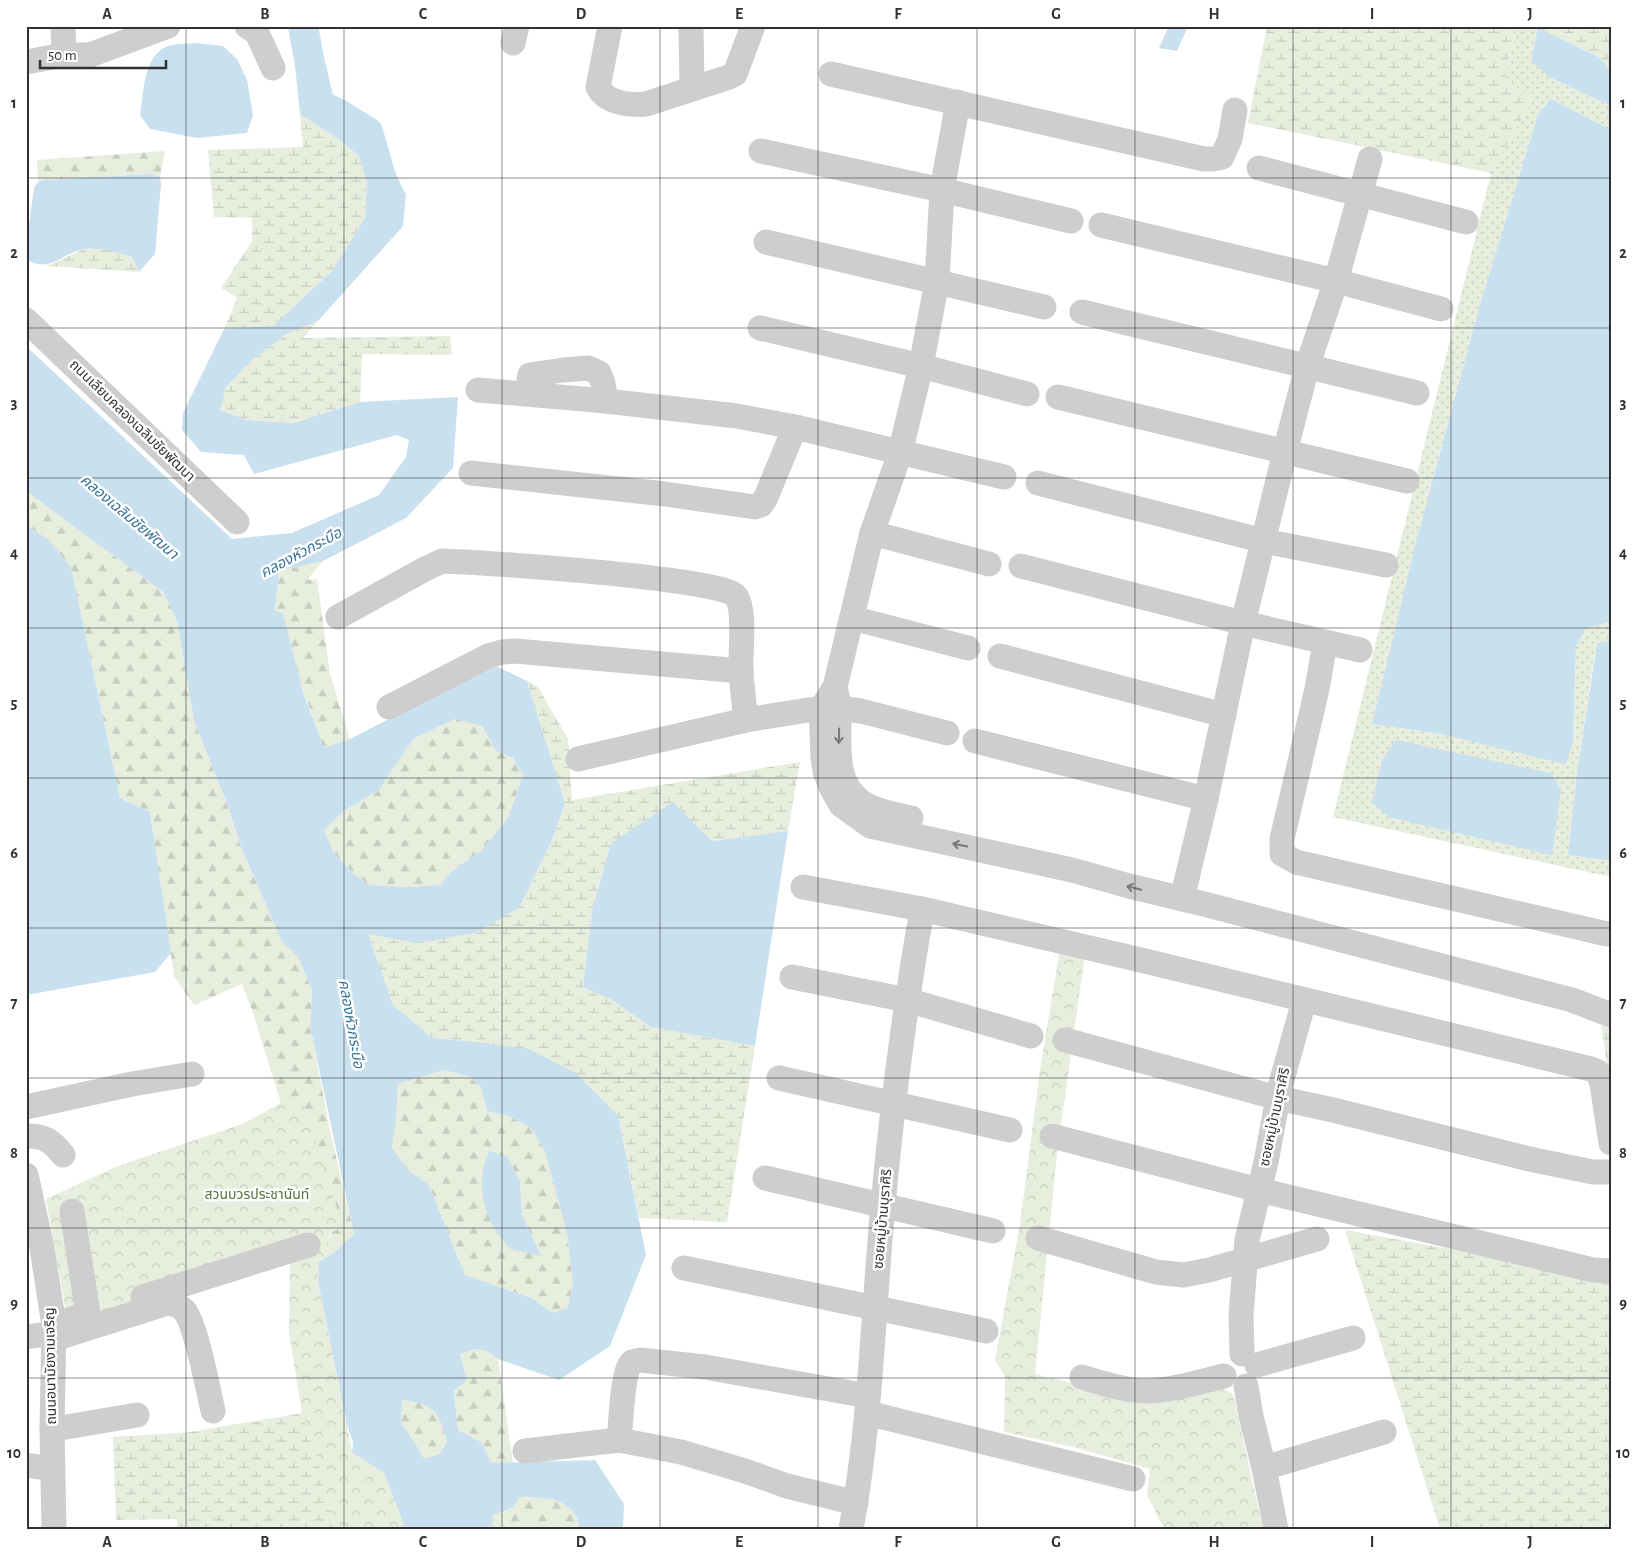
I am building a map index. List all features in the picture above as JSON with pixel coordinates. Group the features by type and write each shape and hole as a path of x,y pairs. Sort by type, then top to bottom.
{"street":[{"path":"63,26 64,56"},
{"path":"26,62 64,56 90,55 168,26"},
{"path":"247,26 257,33 273,68"},
{"path":"610,26 598,87 601,93 607,97 628,104 646,104 729,78 736,74 753,26"},
{"path":"691,26 692,89"},
{"path":"832,74 1204,159 1222,157 1226,150 1235,110"},
{"path":"958,102 942,190 937,281 921,366 900,453 872,533 832,701 823,758 830,787 841,805 870,826 880,820 992,844 1072,870 1183,892 1485,968 1611,1004"},
{"path":"761,151 942,190 1071,221"},
{"path":"1183,892 1206,799 1242,624 1285,452 1307,367 1336,281 1370,159"},
{"path":"1259,168 1466,222"},
{"path":"1100,225 1336,281 1441,309"},
{"path":"766,242 1044,307"},
{"path":"1082,312 1417,393"},
{"name":"ถนนเลียบคลองเฉลิมชัยพัฒนา","path":"26,320 237,522"},
{"path":"760,328 921,366 1027,394"},
{"path":"478,390 606,401 738,416 795,427 1004,477"},
{"path":"1058,397 1406,481"},
{"path":"471,473 665,494 755,507 761,505 766,497 795,427"},
{"path":"1038,484 1264,541 1386,565"},
{"path":"872,533 989,564"},
{"path":"338,617 442,561 579,570 690,582 727,590 735,594 740,604 741,671 746,720"},
{"path":"1021,566 1242,624 1360,650"},
{"path":"852,618 968,648"},
{"path":"1325,643 1317,689 1282,839 1282,854 1296,862 1608,934"},
{"path":"389,707 488,656 502,652 524,652 741,671"},
{"path":"1000,656 1224,715"},
{"path":"578,758 746,720 808,710 832,701 861,711 947,733"},
{"path":"975,741 1206,799"},
{"path":"803,887 922,909 1491,1044 1598,1072 1602,1084 1611,1143"},
{"path":"1183,892 1572,1000 1611,1015"},
{"name":"ซอยหมู่บ้านบุราศิริ","path":"851,1529 868,1405 883,1205 894,1104 907,1000 922,909"},
{"path":"792,977 907,1000 1031,1036"},
{"name":"ซอยหมู่บ้านบุราศิริ","path":"1276,1529 1242,1370 1241,1315 1247,1240 1266,1162 1278,1098 1304,1001"},
{"path":"1065,1040 1278,1098 1534,1160 1593,1172 1611,1172"},
{"path":"26,1107 132,1084 192,1074"},
{"path":"779,1078 1010,1130"},
{"path":"26,1136 36,1135 47,1139 55,1144 63,1156"},
{"path":"1052,1136 1259,1190 1593,1270 1611,1271"},
{"name":"ถนนอนามัยงามเจริญ","path":"26,1175 34,1249 54,1332 52,1427 54,1529"},
{"path":"765,1178 993,1230"},
{"path":"72,1211 88,1314"},
{"path":"1038,1238 1156,1272 1183,1275 1317,1239"},
{"path":"54,1332 88,1314 308,1245"},
{"path":"684,1268 986,1331"},
{"path":"26,1337 54,1332 167,1303 176,1304 184,1311 192,1325 213,1411"},
{"path":"1082,1377 1142,1391 1164,1389 1242,1370 1353,1338"},
{"path":"619,1440 625,1379 628,1368 633,1362 640,1360 705,1367 868,1405 1133,1478"},
{"path":"52,1427 66,1427 137,1415"},
{"path":"1264,1468 1384,1432"},
{"path":"525,1451 619,1440 681,1452 746,1470 786,1486 856,1503"},
{"path":"26,1465 53,1469"}],"green space":[{"path":"1267,26 1517,26 1505,78 1532,100 1491,173 1248,123"},
{"path":"1517,26 1539,26 1531,61 1551,78 1611,106 1611,130 1551,99 1538,114 1479,308 1416,542 1372,724 1441,734 1573,743 1576,647 1583,630 1609,622 1611,610 1611,641 1597,643 1594,657 1577,772 1568,855 1611,861 1611,877 1333,817 1491,173 1532,100 1505,78"},
{"path":"1539,26 1611,26 1611,72 1599,57 1538,28"},
{"path":"300,114 343,142 362,159 367,183 365,218 332,271 273,326 224,329 237,298 221,288 252,241 252,218 214,217 208,150 303,147"},
{"path":"165,151 160,177 152,174 44,180 38,182 37,160"},
{"path":"84,249 107,249 132,257 139,272 47,266"},
{"path":"318,321 303,338 450,336 452,355 362,354 360,402 293,423 247,420 220,410 226,387 254,358 288,333"},
{"path":"26,491 163,592 177,621 194,721 226,801 241,847 282,942 298,957 312,990 310,1026 331,1135 354,1234 337,1250 328,1243 335,1216 245,1123 281,1103 242,984 194,1005 174,976 150,812 120,798 71,567 48,539 26,525"},
{"path":"323,561 307,580 317,579 330,674 350,739 324,749 275,611 279,571"},
{"path":"527,681 538,687 568,739 572,800 800,762 788,831 712,841 611,843 592,912 583,987 612,1000 651,1027 755,1046 727,1222 639,1218 618,1116 468,1041 432,1038 393,1005 367,933 417,943 520,907 552,840 565,803"},
{"path":"455,719 482,725 496,751 513,758 523,775 508,818 481,851 453,870 440,885 409,887 370,885 354,874 334,853 324,830 344,811 379,790 413,739"},
{"path":"1060,949 1085,954 1057,1154 1035,1374 1131,1397 1218,1386 1233,1394 1263,1529 1164,1529 1147,1495 1150,1469 1073,1447 1004,1432 1005,1376 995,1360 1020,1224 1040,1070"},
{"path":"1601,1025 1611,1029 1611,1092"},
{"path":"444,1070 470,1077 481,1087 487,1111 509,1116 531,1128 545,1150 567,1234 573,1285 567,1308 552,1313 534,1299 465,1275 429,1185 409,1171 392,1148 398,1084","holes":["520,1181 522,1214 540,1255 510,1249"]},
{"name":"สวนบวรประชานันท์","path":"302,1100 343,1227 330,1233 328,1243 337,1250 319,1262 318,1282 352,1451 384,1473 403,1522 403,1529 335,1529 314,1447 302,1413 289,1333 290,1259 69,1329 46,1199 115,1167 245,1123 281,1103"},
{"path":"1345,1230 1611,1278 1611,1529 1440,1529"},
{"path":"473,1348 485,1350 498,1359 513,1463 492,1463 481,1442 458,1430 454,1390 467,1380 460,1353"},
{"path":"402,1400 422,1404 434,1410 438,1415 447,1441 439,1454 424,1460 401,1423"},
{"path":"302,1413 314,1447 335,1529 177,1529 177,1519 116,1520 113,1437 190,1432"},
{"path":"519,1497 547,1498 561,1503 571,1510 577,1518 579,1529 493,1529 493,1515 514,1507"}],"water":[{"name":"คลองเฉลิมชัยพัฒนา","path":"291,26 316,26 325,99 385,151 406,195 403,226 318,321 288,333 254,358 226,387 220,410 247,420 293,423 360,402 458,397 453,468 406,518 323,561 279,571 275,611 283,613 303,692 324,748 350,739 494,665 527,681 565,803 552,840 520,907 476,933 417,943 368,934 393,1005 432,1038 529,1049 576,1073 618,1116 646,1255 610,1346 559,1380 498,1359 485,1350 473,1349 460,1354 467,1380 454,1391 458,1430 481,1442 492,1463 595,1460 624,1504 623,1529 579,1529 577,1518 571,1510 561,1503 547,1498 519,1497 514,1507 493,1515 493,1529 403,1529 403,1522 384,1473 352,1452 353,1442 347,1425 318,1282 319,1262 337,1250 354,1234 310,1026 312,990 298,957 282,942 241,847 226,801 194,721 177,621 163,592 26,491 26,346 232,539 292,533 379,495 406,457 409,440 397,435 254,474 244,455 201,452 182,430 183,413 224,329 273,326 332,271 365,218 367,183 362,159 343,142 300,114","holes":["455,719 482,726 496,751 513,758 523,775 508,818 481,851 453,870 440,885 409,887 370,885 354,874 334,853 324,830 344,811 379,790 413,739","444,1070 470,1077 481,1087 487,1111 509,1116 531,1128 545,1151 567,1234 573,1285 567,1308 552,1313 534,1299 465,1275 429,1185 409,1171 392,1148 398,1084","402,1400 421,1404 428,1407 438,1416 447,1442 439,1454 424,1459 401,1423"]},
{"path":"1169,26 1188,26 1177,51 1159,48"},
{"path":"1538,28 1599,57 1611,72 1611,106 1551,78 1531,61"},
{"path":"196,43 223,46 237,59 247,80 253,115 247,133 197,138 150,129 140,115 144,84 155,55 162,49 172,45"},
{"path":"1551,99 1611,130 1611,610 1609,622 1584,630 1576,647 1573,743 1565,764 1441,734 1372,724 1416,542 1479,308 1538,114"},
{"path":"152,174 160,177 161,185 155,254 139,272 132,257 98,249 78,251 51,263 36,264 27,260 26,247 34,188 38,182 44,180"},
{"path":"26,525 48,539 71,567 120,798 150,812 171,953 155,972 26,995"},
{"path":"1611,641 1611,861 1568,855 1577,772 1597,643"},
{"path":"1396,740 1551,773 1561,789 1552,855 1389,817 1372,802 1382,760"},
{"path":"673,802 712,841 788,831 755,1046 651,1027 612,1000 583,987 592,911 611,843"},
{"path":"489,1151 507,1156 520,1181 522,1214 541,1256 510,1249 492,1224 484,1203 482,1186 482,1177"}],"waterway":[{"name":"คลองหัวกระบือ","path":"303,26 320,105 368,132 381,177"}]}
